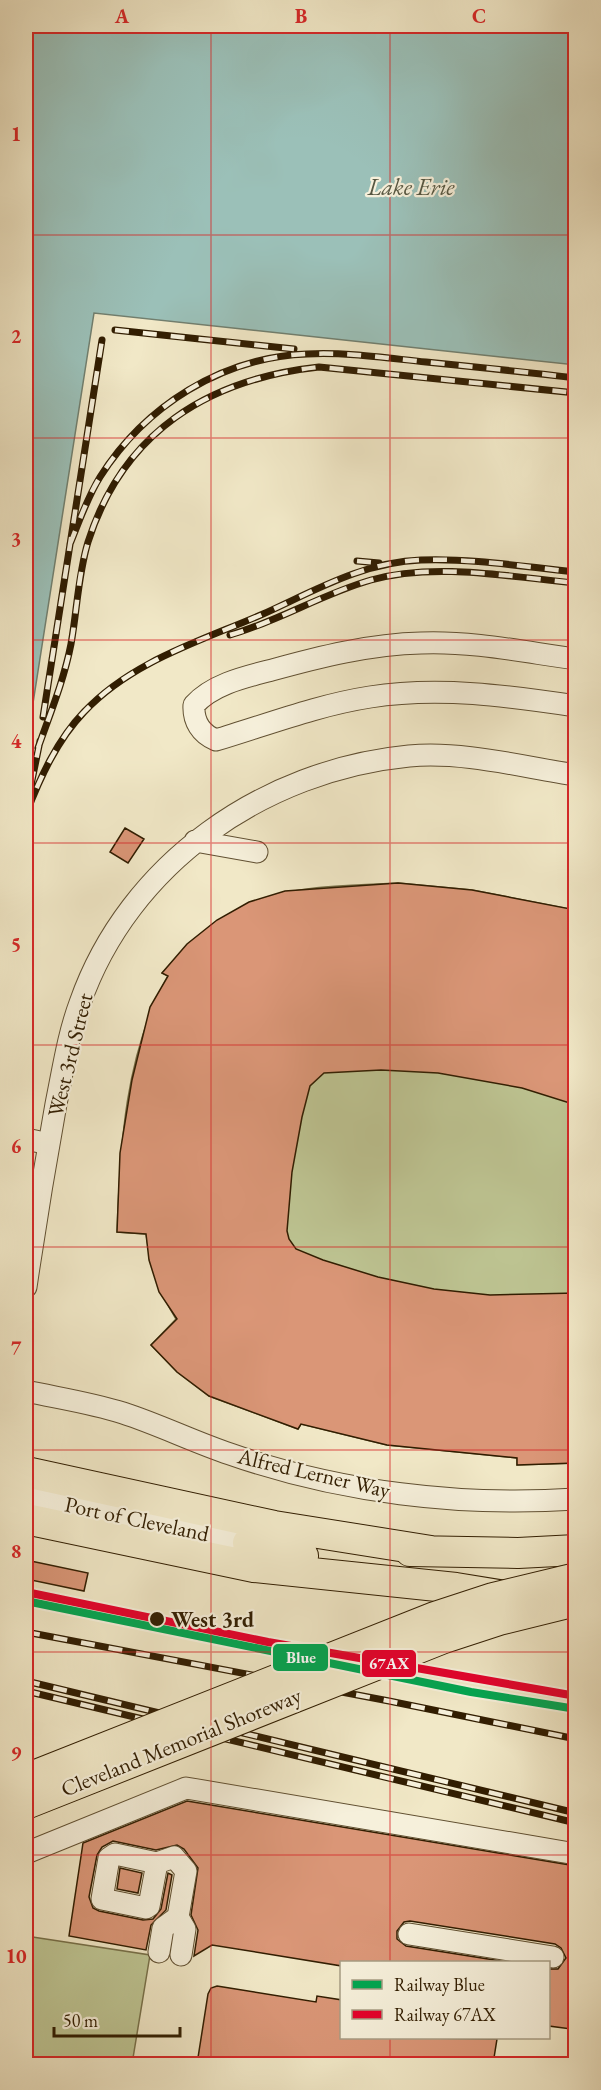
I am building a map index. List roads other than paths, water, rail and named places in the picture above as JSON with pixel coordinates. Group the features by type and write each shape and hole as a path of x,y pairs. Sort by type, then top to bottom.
{"highway":[{"path":"26,1472 274,1526 431,1551"},
{"path":"26,1519 244,1565 456,1588 576,1609"},
{"path":"248,1543 344,1550 518,1553 576,1550"},
{"path":"248,1543 393,1572 456,1588"},
{"name":"Cleveland Memorial Shoreway","path":"26,1779 435,1617 493,1598 576,1578"},
{"name":"Cleveland Memorial Shoreway","path":"26,1804 444,1638 509,1617 576,1601"}],"street":[{"path":"576,659 464,644 419,643 378,648 306,660 237,680 202,696 194,705 193,717 207,736 216,740 323,708 370,697 426,692 497,695 576,706"},
{"name":"West 3rd Street","path":"26,1287 49,1144 74,1020 99,955 112,934 150,884 195,841 245,808 286,786 355,765 411,756 466,758 576,775"},
{"path":"195,841 257,852"},
{"path":"26,1139 49,1144"},
{"name":"Alfred Lerner Way","path":"26,1391 120,1412 230,1454 312,1477 417,1496 511,1501 576,1499"},
{"name":"Port of Cleveland","path":"26,1496 248,1543"},
{"path":"26,1853 186,1788 576,1854"},
{"path":"157,1863 149,1906 146,1908 102,1899 109,1857 115,1854 157,1863 174,1857 186,1871 173,1921 170,1954"},
{"path":"409,1934 553,1957"}],"water":[{"name":"Lake Erie","path":"26,26 575,26 576,365 94,313 26,748"}],"railway":[{"path":"115,330 294,349"},
{"path":"43,717 102,340"},
{"path":"70,544 100,477 118,451 139,428 188,390 245,364 276,357 337,354 576,378"},
{"path":"38,748 65,671 85,555 103,503 123,470 147,441 175,418 206,399 241,384 279,373 319,367 576,393"},
{"path":"26,814 50,760 74,723 84,712 124,679 192,643 339,579 400,562 460,560 576,572"},
{"path":"357,561 379,563"},
{"path":"230,635 353,586 395,575 421,572 473,572 576,583"},
{"path":"31,785 40,741"},
{"path":"26,1632 576,1739"},
{"path":"26,1681 576,1813"},
{"path":"26,1691 576,1823"}],"rail line":[{"name":"67AX","path":"26,1592 268,1642 576,1696"},
{"name":"Blue","path":"26,1601 471,1692 576,1709"}],"place":[{"name":"West 3rd","path":"157,1619"}]}
